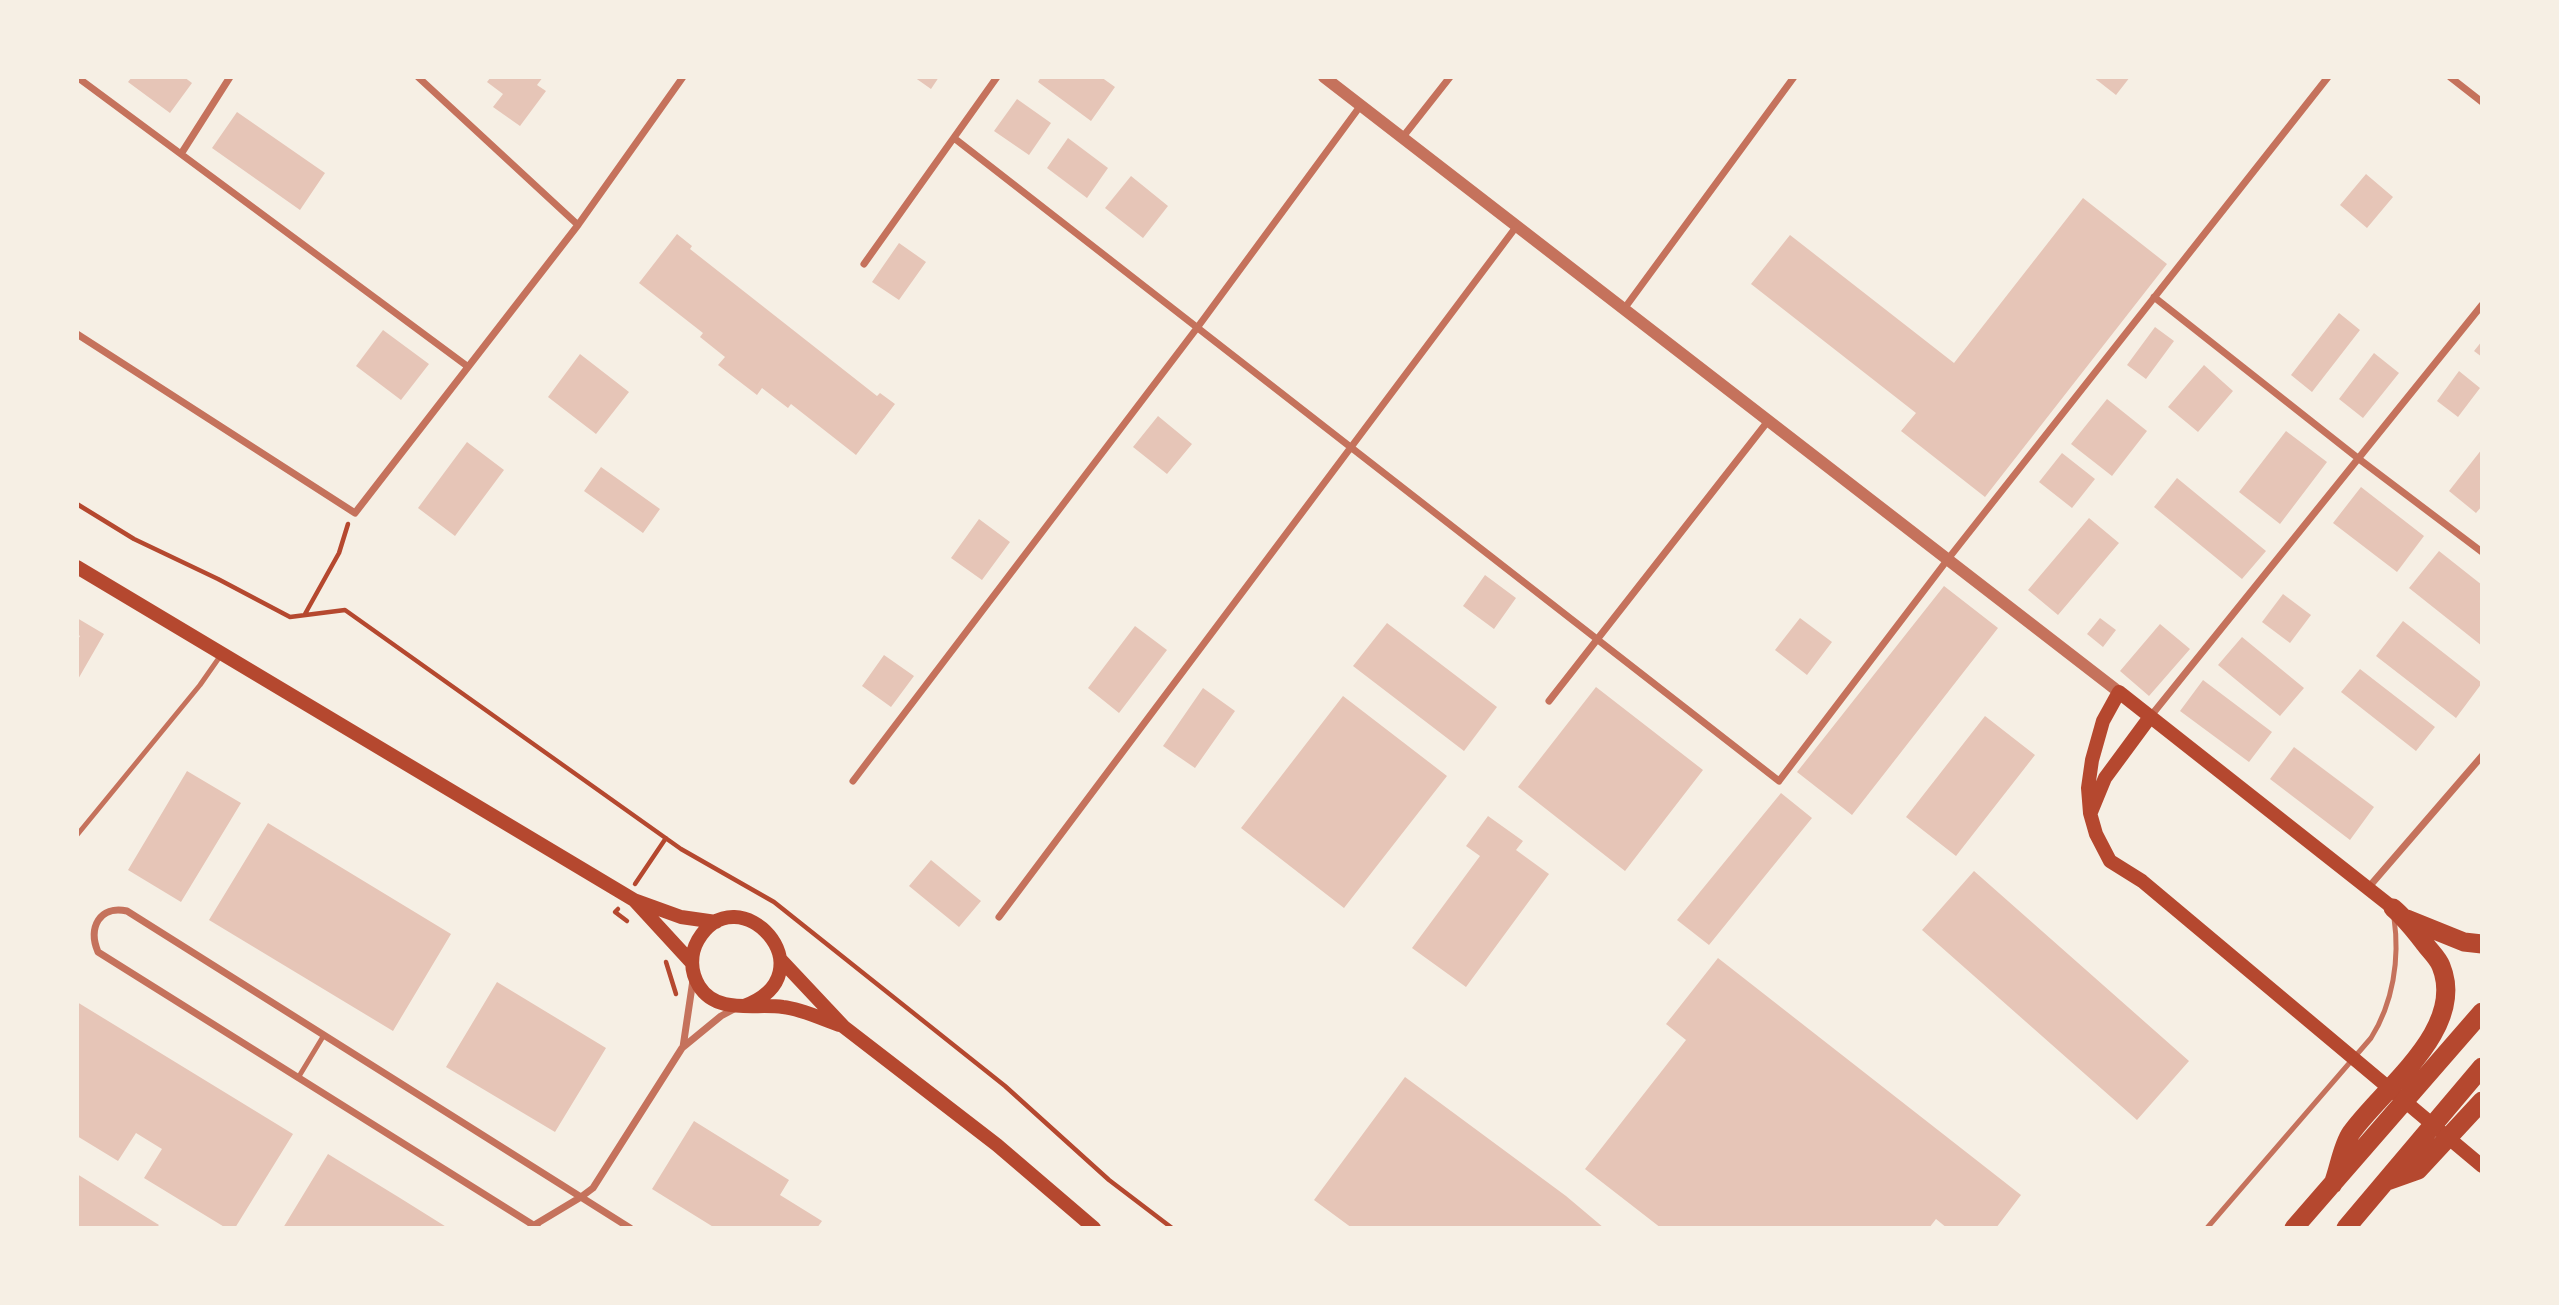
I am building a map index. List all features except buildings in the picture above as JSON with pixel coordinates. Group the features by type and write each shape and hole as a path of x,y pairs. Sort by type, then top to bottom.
{"highway":[{"path":"2399,914 2464,942 2482,944"},
{"path":"2333,1184 2349,1135 2413,1062 2434,1032 2444,1008 2447,991 2441,964 2399,914"},
{"path":"2294,1228 2482,1012"},
{"path":"2346,1228 2482,1067"},
{"path":"2386,1181 2418,1170 2482,1101"}],"main road":[{"path":"77,567 631,898 681,917 716,922"},
{"path":"2399,914 2119,692 2103,720 2092,760 2088,788 2090,813 2096,834 2110,861 2142,881 2482,1166"},
{"path":"2090,813 2105,778 2150,717"},
{"path":"631,898 693,969 700,988 710,998 723,1004 785,1007 844,1027"},
{"path":"693,969 694,947 703,932 716,922 745,918 759,923 770,933 778,946 781,960 779,976 771,990 759,1000 741,1006"},
{"path":"781,960 844,1027 997,1145 1094,1228"}],"street":[{"path":"77,77 467,366"},
{"path":"181,154 230,77"},
{"path":"418,77 578,225"},
{"path":"77,334 355,513 578,225 683,77"},
{"path":"864,264 997,77"},
{"path":"1324,77 2119,692"},
{"path":"1402,138 1450,77"},
{"path":"1624,309 1794,77"},
{"path":"954,138 1779,781 1948,559 2328,77"},
{"path":"2450,77 2482,102"},
{"path":"853,782 1197,328 1361,105"},
{"path":"999,917 1516,226"},
{"path":"2154,297 2482,552"},
{"path":"2150,717 2482,305"},
{"path":"1549,701 1769,421"},
{"path":"2367,888 2482,756"},
{"path":"630,1228 581,1197 324,1035 127,911 108,911 99,919 94,929 93,941 98,952 534,1227 581,1197 593,1188 682,1048 721,1016 741,1006"},
{"path":"682,1048 692,994 693,969"}],"lane":[{"path":"77,835 223,653"},
{"path":"2207,1228 2379,1026 2391,990 2399,914"},
{"path":"298,1078 324,1035"}],"path":[{"path":"77,504 134,539 290,617 345,610 681,849 774,902 1005,1086 1109,1180 1172,1228"},
{"path":"304,614 339,553 345,530 355,513"},
{"path":"636,927 615,912 631,898 666,838"},
{"path":"663,954 674,981 677,1004"}]}
